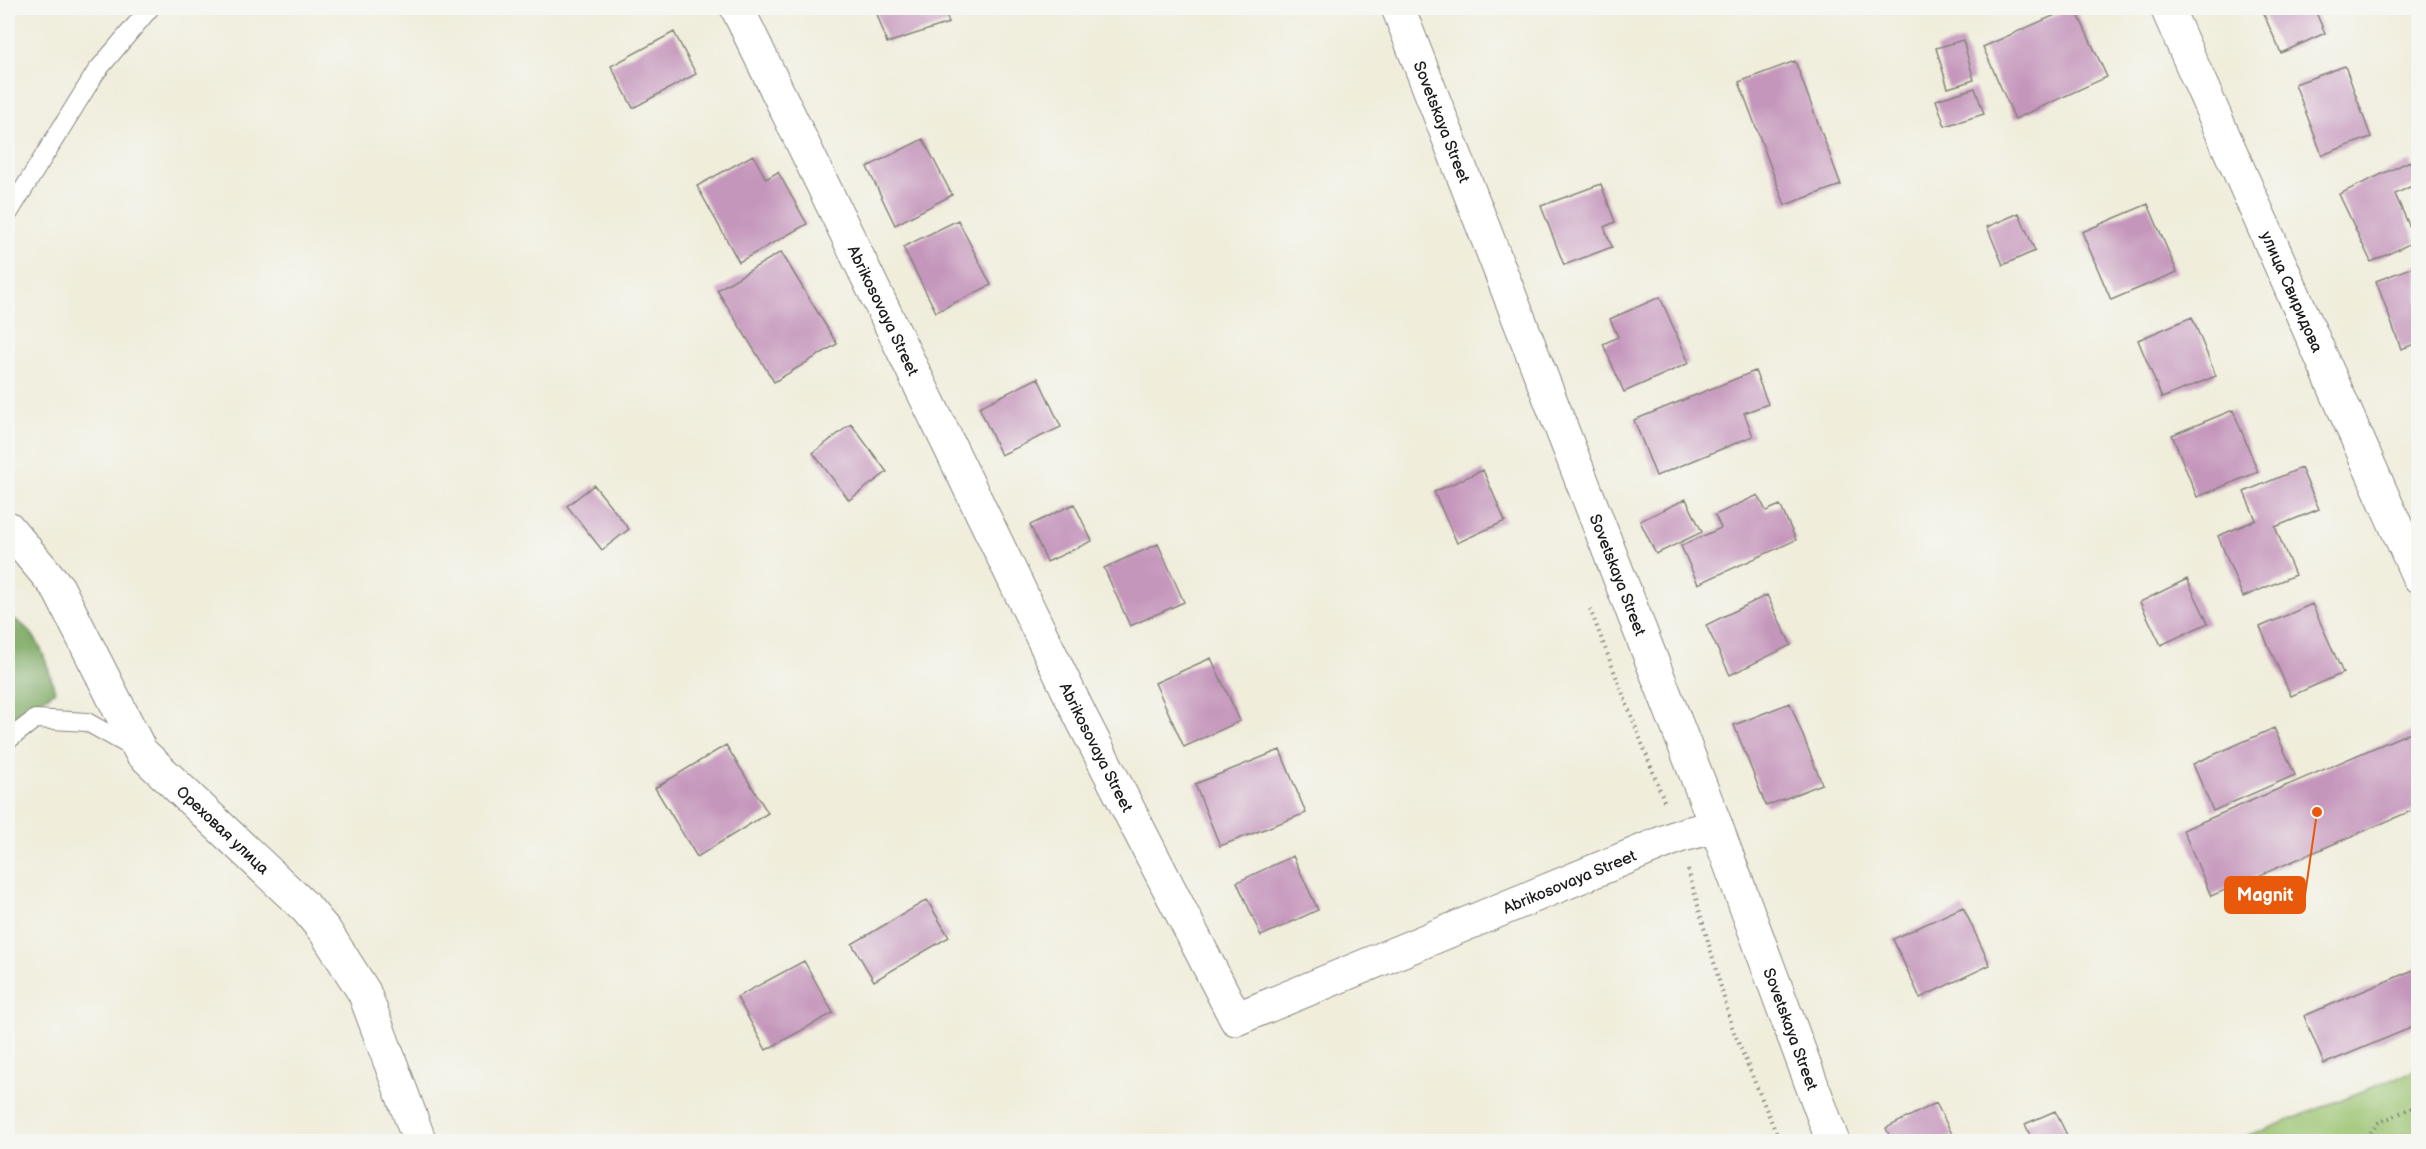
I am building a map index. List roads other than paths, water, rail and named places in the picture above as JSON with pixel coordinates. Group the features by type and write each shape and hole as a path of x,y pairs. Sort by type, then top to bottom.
{"street":[{"name":"Abrikosovaya Street","path":"737,8 1081,717 1236,1019 1678,836 1716,826"},
{"name":"Sovetskaya Street","path":"1398,8 1716,826 1833,1142"},
{"name":"улица Свиридова","path":"2167,8 2418,576"},
{"name":"Ореховая улица","path":"8,528 58,588 141,752 306,908 325,931 364,992 420,1142"}],"lane":[{"path":"8,214 96,72 150,8"},
{"path":"8,740 35,719 87,722 141,752"}],"place":[{"name":"Magnit","path":"2317,812"}]}
